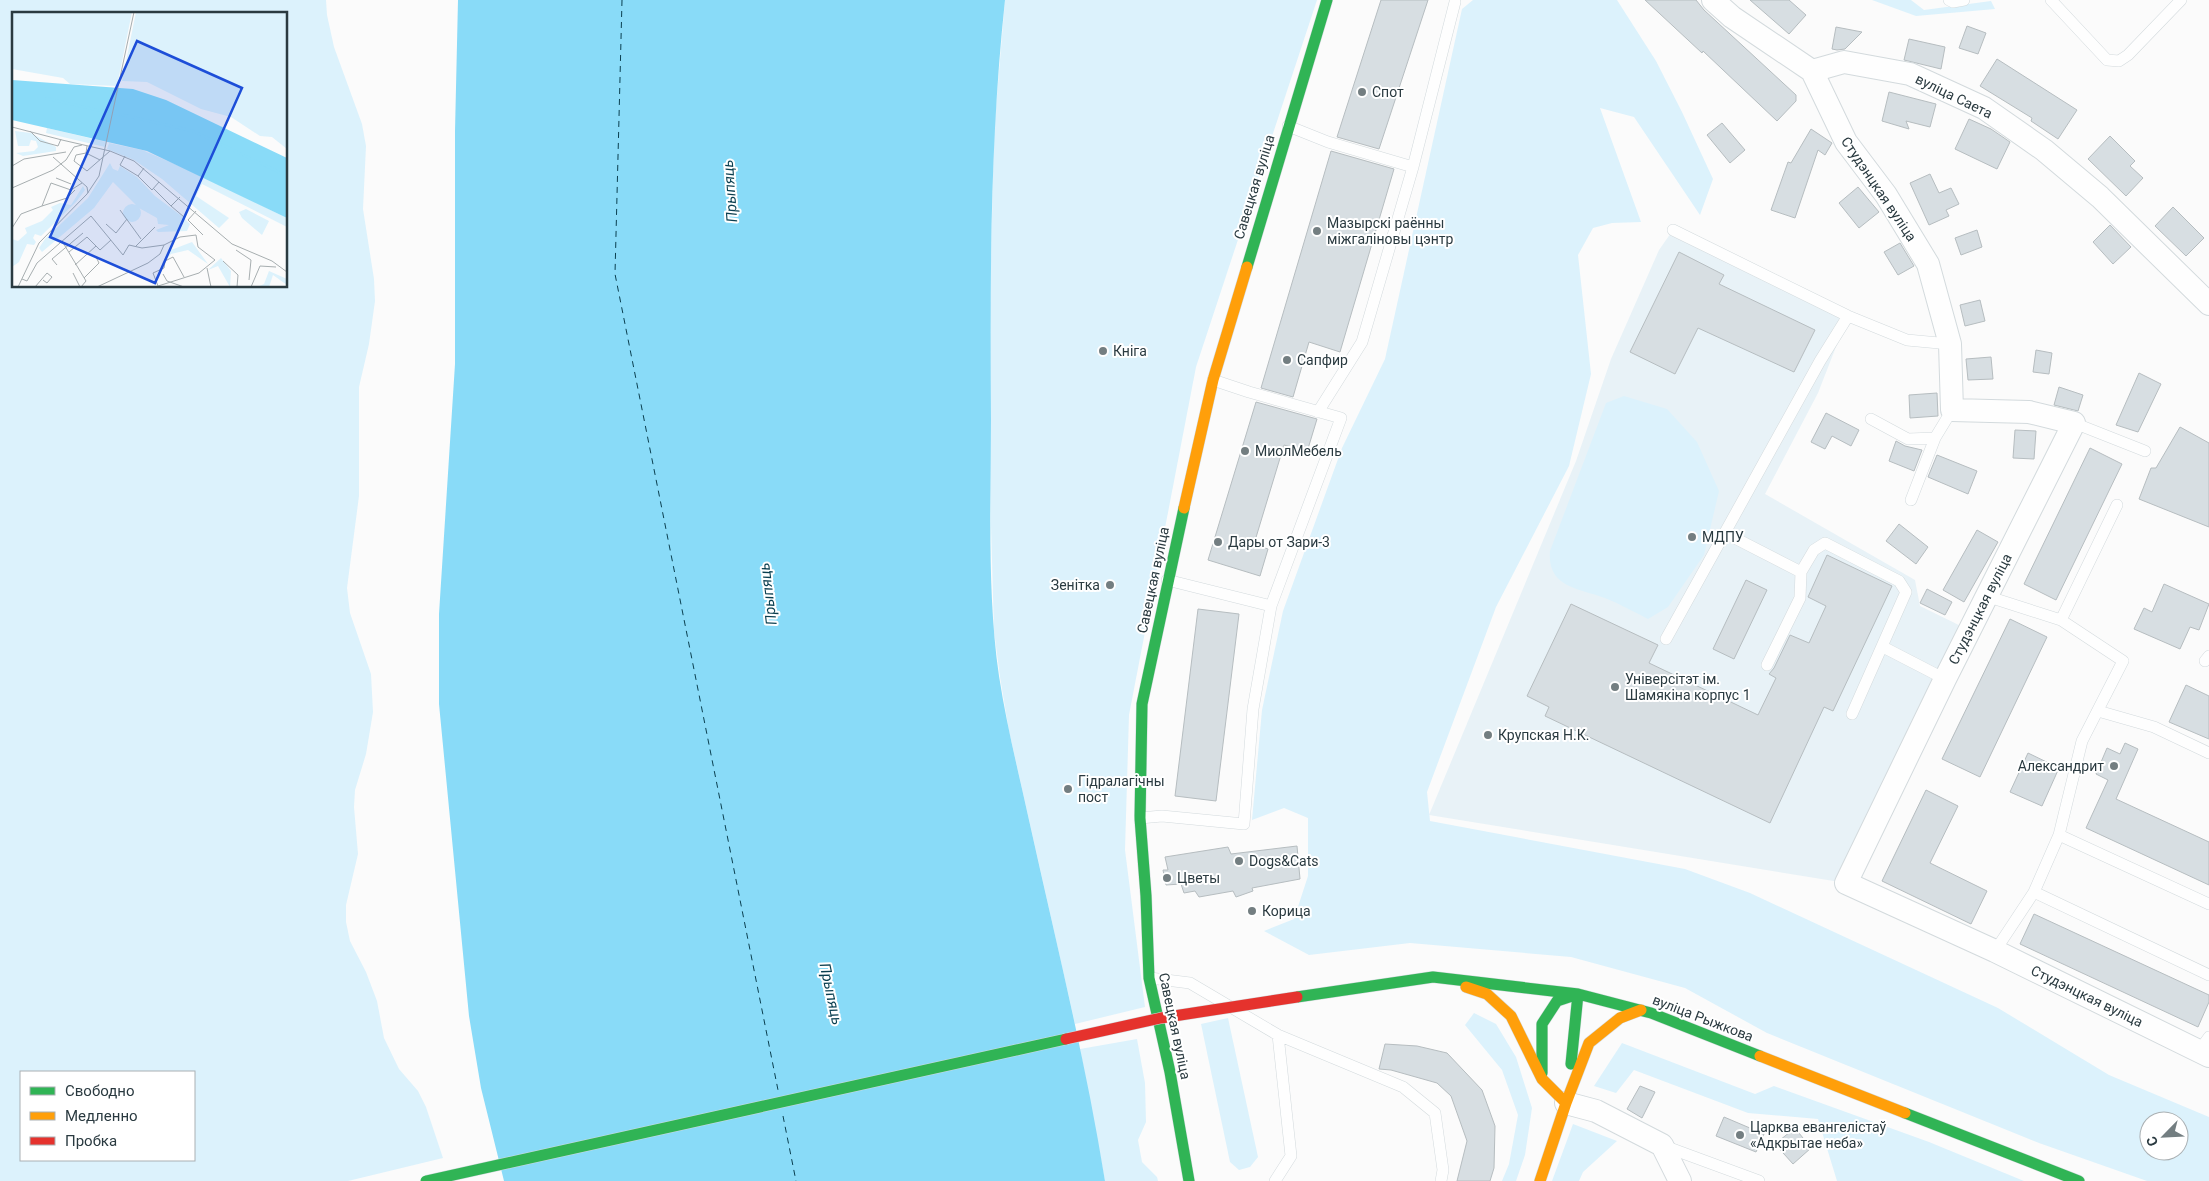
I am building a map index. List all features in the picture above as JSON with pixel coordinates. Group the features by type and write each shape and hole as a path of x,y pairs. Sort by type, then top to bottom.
{"main road":[{"name":"Савецкая вуліца","path":"1189,1181 1170,1072 1149,978 1146,896 1140,818 1142,704 1167,580 1213,380 1327,0"},
{"name":"вуліца Рыжкова","path":"426,1181 1162,1018 1433,977 1578,994 1641,1010 2080,1181"},
{"path":"1433,977 1487,994 1511,1016 1542,1079 1566,1103"},
{"path":"1542,1079 1542,1024 1557,1001 1578,994 1576,1029 1566,1103"},
{"path":"1540,1181 1566,1103 1589,1043 1620,1018 1641,1010"}],"street":[{"path":"1713,0 1732,17 1812,71"},
{"name":"вуліца Саета","path":"1812,71 1844,62 1910,74 1984,108 2044,150 2093,191 2209,304"},
{"name":"Студэнцкая вуліца","path":"1812,71 1846,142 1886,195 1928,264 1950,344 1952,410"},
{"path":"1952,410 2029,412 2074,423"},
{"name":"Студэнцкая вуліца","path":"2074,423 1944,679 1846,883 2206,1048"},
{"path":"1566,1103 1596,1111 1662,1145 1680,1181"}],"lane":[{"path":"1949,0 1952,2 1964,0"},
{"path":"2051,0 2108,60 2118,61 2128,55 2181,0"},
{"path":"1318,412 1362,342 1413,167 1455,2"},
{"path":"1288,126 1328,142 1413,167"},
{"path":"1673,230 1848,316 1907,340 1950,344"},
{"path":"1666,639 1820,361 1848,316"},
{"path":"1140,818 1162,816 1244,824 1253,709 1271,606 1341,418 1213,380"},
{"path":"1911,500 1935,438 1952,410"},
{"path":"1872,419 1908,439 1935,438"},
{"path":"2074,423 2145,452"},
{"path":"2061,620 2117,505"},
{"path":"1725,533 1801,572"},
{"path":"1767,665 1800,598 1801,572 1814,550 1825,543 1899,581 1906,592 1852,714"},
{"path":"1167,580 1271,606"},
{"path":"1986,596 2061,620 2123,661 2082,741 2059,834 2034,892 1995,951"},
{"path":"1883,647 1944,679"},
{"path":"2098,711 2154,727 2209,753"},
{"path":"2059,834 2209,904"},
{"path":"2034,892 2209,975"},
{"path":"1149,978 1190,983 1278,1035 1403,1087 1435,1113 1444,1170 1441,1181"},
{"path":"1275,1181 1291,1156 1278,1035"},
{"path":"1662,1145 1759,1181"}],"shaded area":[{"path":"0,0 326,0 327,15 334,47 362,124 366,146 363,209 374,279 375,301 369,344 359,387 359,496 347,588 350,613 371,674 373,712 366,754 355,790 354,807 358,854 346,905 346,922 350,941 366,972 377,1001 384,1038 399,1069 418,1091 426,1107 443,1158 348,1181 0,1181"},
{"path":"1005,0 1317,0 1196,367 1129,715 1125,850 1145,1007 1075,1024 1009,731 994,631 991,525 990,303 994,131"},
{"path":"1473,0 1617,0 1656,61 1713,179 1700,215 1634,117 1600,108 1641,222 1612,223 1593,228 1578,255 1591,374 1569,466 1496,607 1427,792 1430,821 1685,869 1750,893 1998,1008 2109,1075 2209,1117 2209,1181 2147,1181 2039,1143 1767,1033 1685,988 1571,957 1410,943 1309,955 1264,931 1294,919 1308,876 1308,818 1284,808 1252,820 1262,710 1283,611 1342,448 1385,359 1462,9"},
{"path":"1872,0 1911,0 1924,10 1991,1 1995,9 1916,16"},
{"name":"МДПУ","path":"1673,230 1848,316 1818,393 1765,494 1915,580 1920,606 1969,630 1846,883 1429,815 1576,461 1611,359 1659,250"},
{"path":"1624,396 1667,409 1697,442 1719,491 1704,555 1668,607 1648,619 1611,600 1567,585 1554,573 1550,563 1550,551 1606,403"},
{"path":"1474,1013 1496,1024 1516,1057 1532,1108 1525,1155 1516,1181 1502,1181 1509,1164 1518,1115 1502,1070 1465,1025"},
{"path":"1228,1018 1258,1157 1250,1167 1239,1170 1230,1162 1201,1024"},
{"path":"1137,1039 1145,1083 1146,1122 1138,1140 1142,1162 1157,1177 1158,1181 1105,1181 1080,1049"},
{"path":"1622,1043 1755,1094 1774,1086 1929,1142 2024,1181 1837,1181 1818,1119 1748,1113 1634,1070 1616,1093 1594,1086"},
{"path":"1573,1124 1617,1141 1583,1172 1579,1181 1552,1181"}],"water":[{"name":"Прыпяць","path":"458,0 1005,0 996,104 991,262 990,548 995,644 1002,695 1080,1049 1105,1181 504,1181 481,1088 469,1016 439,704 439,614 455,364 455,131"}],"building":[{"path":"1381,0 1428,0 1379,149 1337,137"},
{"path":"1645,0 1696,0 1704,10 1796,95 1796,101 1777,121 1703,51 1702,53"},
{"path":"1750,0 1789,0 1806,15 1789,34"},
{"path":"1967,26 1986,33 1978,54 1959,48"},
{"path":"1836,27 1862,32 1845,49 1837,50 1832,49"},
{"path":"1909,39 1945,47 1941,69 1904,60"},
{"path":"1997,59 2077,110 2058,139 2031,121 2032,118 1980,86"},
{"path":"1889,92 1936,104 1930,127 1906,121 1909,129 1882,121"},
{"path":"1969,119 1991,129 2010,142 1997,169 1955,149"},
{"path":"1722,123 1745,150 1730,163 1707,135"},
{"path":"1811,129 1832,143 1825,155 1818,150 1795,218 1771,210 1788,162 1791,163"},
{"path":"2110,136 2135,161 2130,166 2143,178 2126,196 2088,159"},
{"path":"1331,151 1394,169 1340,352 1309,342 1293,397 1261,388"},
{"path":"1930,174 1939,193 1951,188 1959,204 1946,210 1949,216 1929,225 1910,183"},
{"path":"1858,187 1879,212 1859,228 1839,203"},
{"path":"2173,207 2204,238 2186,256 2155,226"},
{"path":"2110,225 2131,247 2113,264 2093,242"},
{"path":"1977,230 1982,247 1961,255 1955,238"},
{"path":"1900,243 1914,266 1898,275 1884,252"},
{"path":"1679,252 1724,275 1719,284 1815,330 1794,372 1698,328 1675,374 1630,352"},
{"path":"1980,300 1985,321 1965,326 1960,305"},
{"path":"2036,350 2052,353 2049,374 2033,372"},
{"path":"1991,357 1993,379 1968,380 1966,359"},
{"path":"2139,373 2161,384 2138,432 2116,425"},
{"path":"2059,387 2083,395 2078,411 2054,405"},
{"path":"1937,393 1938,416 1910,418 1909,395"},
{"path":"1256,402 1317,419 1307,452 1284,445 1254,544 1268,549 1260,576 1208,560"},
{"path":"1826,413 1859,430 1851,446 1832,436 1825,449 1811,442"},
{"path":"2180,427 2209,443 2209,527 2139,499 2151,468 2156,468"},
{"path":"2015,430 2036,431 2034,459 2013,458"},
{"path":"1896,441 1905,446 1922,450 1914,471 1889,461"},
{"path":"2090,448 2122,464 2056,600 2024,584"},
{"path":"1937,455 1977,471 1968,494 1928,477"},
{"path":"1899,524 1928,547 1916,564 1886,541"},
{"path":"1977,530 1998,542 1964,602 1943,590"},
{"name":"Універсітэт ім. Шамякіна корпус 1","path":"1827,555 1892,586 1833,711 1824,707 1770,823 1545,716 1549,707 1527,696 1571,604 1658,645 1649,663 1758,715 1776,678 1769,674 1774,668 1790,635 1809,643 1826,606 1808,597"},
{"path":"1746,580 1767,590 1734,659 1713,649"},
{"path":"2164,584 2209,604 2199,630 2190,627 2180,649 2134,629 2144,608 2152,612"},
{"path":"1927,589 1952,602 1945,615 1920,603"},
{"path":"1198,609 1239,614 1216,801 1175,796"},
{"path":"2010,619 2047,637 1980,777 1942,759"},
{"path":"2186,685 2209,696 2209,739 2169,722"},
{"path":"2125,743 2138,749 2116,799 2209,842 2209,885 2086,828 2108,780 2096,774 2107,748 2120,754"},
{"path":"2028,753 2059,768 2042,806 2010,792"},
{"path":"1926,790 1958,806 1930,863 1987,891 1971,924 1882,881"},
{"path":"1297,846 1300,879 1252,888 1253,891 1236,897 1233,891 1199,897 1195,891 1184,893 1181,884 1166,885 1163,870 1168,870 1165,857 1228,847 1231,854"},
{"path":"2034,914 2209,995 2209,1002 2198,1027 2020,944"},
{"path":"1385,1044 1417,1046 1447,1053 1482,1090 1495,1126 1494,1168 1490,1181 1457,1181 1467,1141 1451,1096 1437,1083 1391,1070 1379,1069"},
{"path":"1640,1086 1655,1092 1642,1118 1627,1109"},
{"name":"Царква евангелістаў «Адкрытае неба»","path":"1724,1117 1764,1134 1756,1152 1716,1136"},
{"path":"1795,1128 1811,1148 1793,1164 1775,1144"}],"ferry route":[{"path":"622,0 615,274 778,1090"},
{"path":"783,1116 796,1181"}],"traffic: fast":[{"path":"1247,267 1327,0"},
{"path":"1184,508 1142,704 1140,818 1146,896 1149,978 1170,1072 1189,1181"},
{"path":"1297,997 1433,977 1578,994 1651,1013 1760,1056"},
{"path":"1571,1064 1578,994"},
{"path":"1542,1073 1542,1024 1557,1001 1578,994"},
{"path":"426,1181 1066,1039"},
{"path":"1905,1113 2079,1181"}],"traffic: slow":[{"path":"1184,508 1213,380 1247,267"},
{"path":"1466,987 1487,994 1511,1016 1542,1079 1566,1103"},
{"path":"1540,1181 1566,1103 1589,1043 1620,1018 1641,1010"},
{"path":"1760,1056 1905,1113"}],"traffic: jam":[{"path":"1066,1039 1161,1018 1297,997"}],"place":[{"name":"Спот","path":"1362,92"},
{"name":"Мазырскі раённы міжгаліновы цэнтр","path":"1317,231"},
{"name":"Кніга","path":"1103,351"},
{"name":"Сапфир","path":"1287,360"},
{"name":"МиолМебель","path":"1245,451"},
{"name":"МДПУ","path":"1692,537"},
{"name":"Дары от Зари-3","path":"1218,542"},
{"name":"Зенітка","path":"1110,585"},
{"name":"Універсітэт ім. Шамякіна корпус 1","path":"1615,687"},
{"name":"Крупская Н.К.","path":"1488,735"},
{"name":"Александрит","path":"2114,766"},
{"name":"Гідралагічны пост","path":"1068,789"},
{"name":"Dogs&Cats","path":"1239,861"},
{"name":"Цветы","path":"1167,878"},
{"name":"Корица","path":"1252,911"},
{"name":"Царква евангелістаў «Адкрытае неба»","path":"1740,1135"}]}
